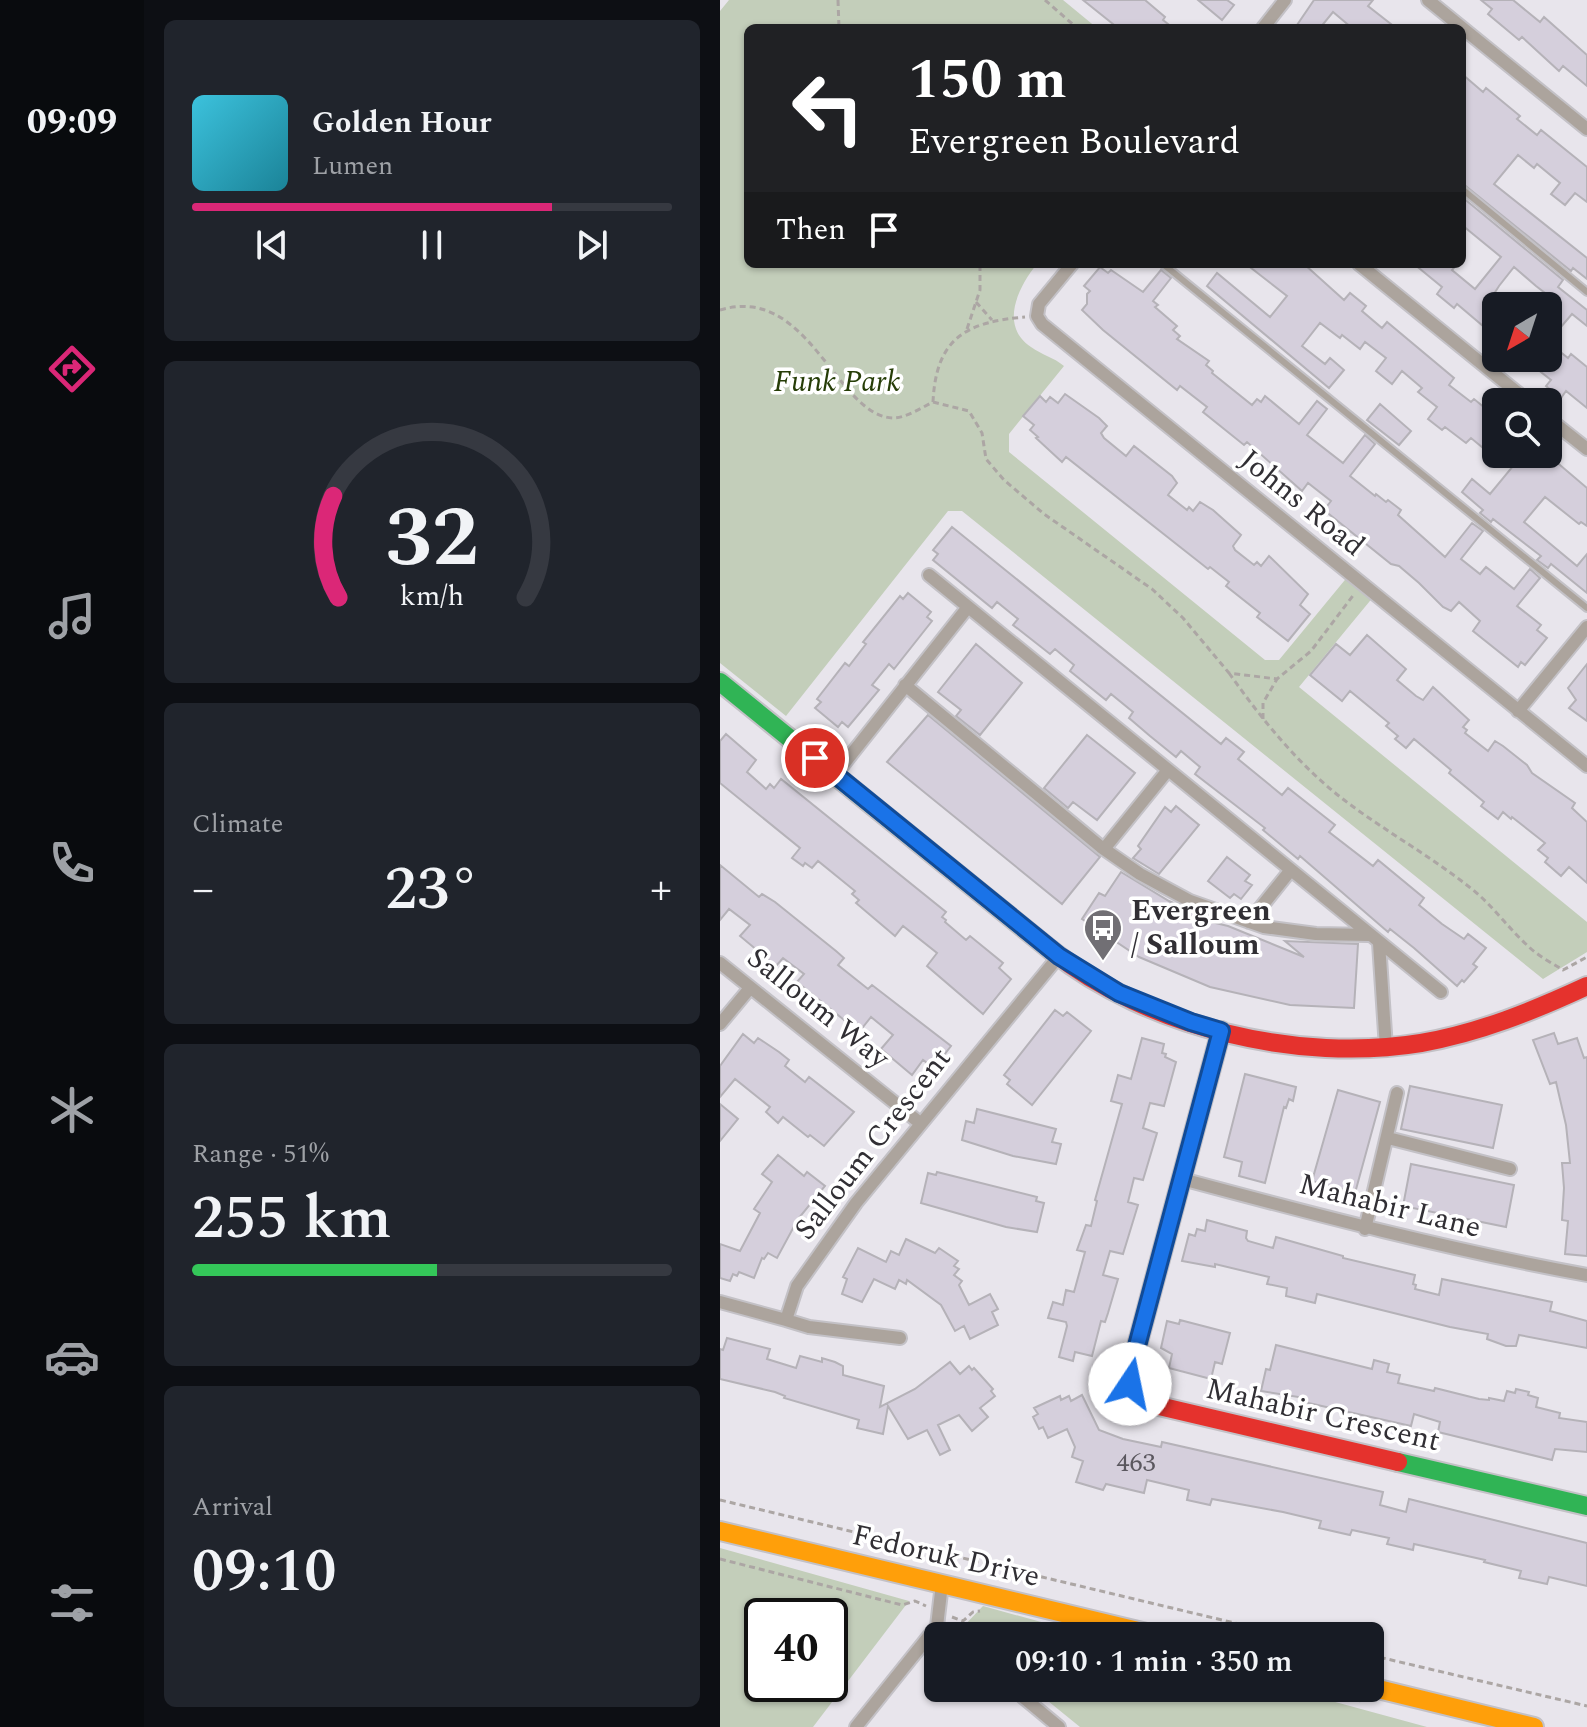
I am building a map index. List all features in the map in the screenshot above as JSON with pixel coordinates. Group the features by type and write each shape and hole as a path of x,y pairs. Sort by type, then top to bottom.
{"street":[{"path":"1266,24 1285,0"},
{"path":"1428,0 1458,24"},
{"path":"1466,31 1587,129"},
{"name":"Johns Road","path":"1069,268 1039,304 1037,316 1042,324 1587,766"},
{"path":"1364,268 1512,388"},
{"path":"1562,429 1587,449"},
{"path":"929,575 1441,992"},
{"path":"835,775 968,607"},
{"path":"1518,711 1587,627"},
{"path":"720,683 1059,956 1119,993 1170,1014 1221,1031 1295,1046 1350,1050 1386,1048 1441,1040 1479,1030 1539,1009 1587,986"},
{"path":"905,685 1104,849 1140,874 1190,901 1264,927 1374,939"},
{"path":"1104,849 1168,770"},
{"path":"1249,922 1290,871"},
{"path":"1374,939 1386,1048"},
{"name":"Salloum Crescent","path":"786,1320 797,1286 856,1203 1059,956"},
{"name":"Salloum Way","path":"720,963 920,1123"},
{"path":"720,1024 750,988"},
{"name":"Mahabir Crescent","path":"1221,1031 1130,1372 1134,1394 1142,1402 1587,1506"},
{"path":"1365,1229 1397,1093"},
{"path":"1388,1138 1510,1169"},
{"name":"Mahabir Lane","path":"1182,1179 1365,1229 1512,1262 1587,1275"},
{"path":"720,1302 809,1327 900,1338"},
{"name":"Fedoruk Drive","path":"720,1531 1101,1622"},
{"path":"938,1622 942,1584"},
{"path":"856,1727 924,1642"},
{"path":"1384,1690 1534,1727"},
{"path":"1029,1702 1059,1727"}],"lane":[{"path":"1466,192 1587,292"},
{"path":"1168,268 1587,608"}],"path":[{"path":"838,0 839,24"},
{"path":"1045,0 1072,24"},
{"path":"967,329 980,290 980,268"},
{"path":"976,302 993,321"},
{"path":"720,310 758,309 781,318 804,335 869,410 885,417 898,418 933,402 969,411 982,433 986,459 1004,480 1044,514 1152,589 1183,618 1264,721 1304,765 1383,829 1450,871 1479,894 1529,948 1563,970 1587,957"},
{"path":"933,402 937,369 957,336 967,329 993,321 1016,318"},
{"path":"1264,721 1261,709 1277,679 1311,651 1352,596"},
{"path":"1229,673 1277,679"},
{"path":"720,1500 1230,1622"},
{"path":"720,1559 902,1605 915,1601 963,1621 973,1612 983,1611"},
{"path":"1384,1658 1587,1706"}],"green space":[{"name":"Funk Park","path":"729,0 1063,0 1092,24 744,24 744,268 1034,268 1018,295 1014,318 1016,328 1031,347 1064,366 1009,434 1009,452 1265,660 1279,660 1349,575 1374,596 1299,687 1587,922 1587,952 1543,979 962,511 948,511 786,716 720,663 720,11"},
{"path":"720,1548 909,1601 848,1681 848,1598 744,1598 744,1702 832,1702 813,1727 720,1727"},
{"path":"983,1606 1041,1622 968,1622"},
{"path":"1049,1702 1335,1702 1427,1727 1080,1727"}],"building":[{"path":"1083,0 1145,0 1165,17 1163,20 1168,24 1113,24"},
{"path":"1198,0 1227,0 1234,5 1222,20"},
{"path":"1314,0 1373,0 1368,6 1391,24 1347,24 1333,12 1323,24 1298,24"},
{"path":"1481,0 1513,0 1540,22 1544,17 1587,55 1587,86 1563,66 1559,71 1522,37 1519,40 1488,14 1492,9"},
{"path":"1466,77 1483,92 1486,88 1520,116 1517,119 1537,135 1541,130 1587,167 1587,202 1575,193 1565,205 1551,194 1560,183 1537,164 1534,168 1518,155 1494,184 1587,258 1587,279 1573,268 1571,271 1466,186"},
{"path":"1466,200 1563,280 1558,287 1587,310 1587,326 1572,314 1562,326 1562,292 1544,292 1514,267 1495,292 1482,292 1482,325 1457,304 1454,308 1437,294 1442,287 1419,268 1454,268 1452,270 1475,289 1501,257 1466,228"},
{"path":"1101,268 1108,273 1111,270 1143,292 1161,270 1171,278 1153,301 1158,305 1155,307 1177,326 1173,330 1180,336 1177,339 1209,361 1206,365 1212,373 1252,405 1257,399 1261,402 1265,396 1299,424 1317,401 1327,409 1307,435 1343,463 1365,435 1375,444 1350,476 1375,496 1386,502 1388,500 1401,510 1398,515 1445,557 1472,523 1483,531 1461,559 1480,574 1486,567 1514,589 1530,569 1540,578 1517,606 1541,625 1537,630 1547,638 1525,665 1521,662 1518,667 1473,631 1480,621 1459,602 1451,611 1443,607 1399,566 1391,564 1324,510 1331,501 1308,483 1302,491 1247,442 1244,445 1203,412 1207,407 1180,386 1177,390 1103,330 1082,310 1090,291 1084,286"},
{"path":"1251,268 1308,268 1344,300 1350,293 1366,306 1362,311 1382,328 1387,322 1454,378 1449,385 1471,402 1474,399 1482,406 1482,447 1471,438 1466,443 1428,419 1437,407 1418,392 1422,388 1402,371 1392,384 1376,371 1386,358 1365,342 1360,349 1320,323 1302,346 1325,364 1330,358 1344,370 1329,388 1207,286 1217,273 1270,317 1287,296"},
{"path":"1562,353 1568,358 1571,354 1587,367 1587,408 1566,391 1562,397 1562,388 1548,388 1546,386 1551,380 1541,372 1562,372"},
{"path":"1065,394 1107,426 1101,433 1104,438 1126,456 1134,446 1172,476 1177,483 1168,495 1187,510 1189,507 1193,511 1200,502 1213,510 1241,535 1233,546 1235,550 1254,565 1257,562 1261,566 1269,556 1308,594 1300,605 1310,614 1288,641 1257,617 1260,613 1226,586 1229,582 1210,567 1208,569 1066,457 1062,462 1036,438 1030,430 1034,425 1023,416 1040,396 1046,402 1050,397 1058,403"},
{"path":"1380,404 1411,431 1399,445 1367,420"},
{"path":"1562,467 1587,488 1587,526 1581,522 1579,524 1545,497 1524,522 1577,566 1587,554 1587,593 1551,564 1548,568 1537,560 1541,556 1493,519 1491,522 1480,513 1483,510 1462,492 1472,479 1490,494 1512,468"},
{"path":"952,527 1221,744 1226,738 1244,752 1238,759 1282,795 1288,788 1335,825 1329,832 1373,866 1378,860 1424,898 1419,905 1442,924 1464,939 1468,934 1486,948 1473,964 1477,967 1457,986 1414,948 1390,929 1388,932 1300,856 1298,859 1263,830 1265,828 1195,774 1200,767 1181,751 1176,757 1150,736 1129,718 1133,712 1111,694 1106,700 1070,671 1074,665 1055,649 1050,654 1013,625 1018,619 997,602 992,608 933,560 938,554 933,550"},
{"path":"908,593 931,612 927,617 932,621 894,669 889,664 872,685 879,690 848,727 842,722 838,727 815,708 821,702 817,699 845,663 849,666 866,644 863,642 900,596 903,599"},
{"path":"1367,635 1406,669 1397,680 1416,696 1423,700 1433,687 1469,720 1463,727 1467,730 1465,733 1488,751 1495,741 1503,746 1527,765 1532,773 1575,803 1572,808 1587,822 1587,883 1569,867 1561,876 1545,862 1548,858 1538,850 1545,843 1512,817 1503,812 1498,819 1481,806 1484,802 1414,739 1406,748 1386,726 1389,723 1350,691 1342,701 1310,675 1336,644 1350,655"},
{"path":"976,644 1022,683 980,735 956,716 961,710 938,692"},
{"path":"1587,664 1587,721 1569,708 1576,700 1568,688"},
{"path":"928,715 1100,857 1062,904 887,762"},
{"path":"726,734 756,760 747,772 766,789 770,784 774,788 781,779 946,912 942,917 945,922 966,940 970,936 1003,963 999,968 1011,979 983,1014 927,966 937,953 903,926 895,936 856,903 859,900 852,894 855,891 818,861 812,868 792,858 800,848 720,783 720,741"},
{"path":"1087,735 1135,773 1097,820 1073,802 1068,808 1044,788"},
{"path":"1176,806 1199,825 1159,874 1133,858 1165,807 1171,812"},
{"path":"1227,857 1250,875 1245,881 1252,885 1241,899 1234,894 1230,898 1208,881"},
{"path":"720,865 759,897 762,894 775,902 836,951 844,958 838,965 868,989 872,985 951,1046 934,1068 923,1060 912,1075 881,1049 893,1035 871,1017 859,1032 797,982 804,974 783,958 776,966 740,936 750,925 729,909 720,920"},
{"path":"1121,872 1169,901 1213,920 1211,922 1304,957 1285,941 1358,944 1354,1008 1290,1005 1210,987 1139,957 1082,919 1099,893 1105,896"},
{"path":"1055,1010 1063,1016 1067,1012 1091,1031 1032,1105 1007,1084 1010,1080 1004,1075"},
{"path":"1554,1033 1558,1044 1577,1038 1584,1058 1587,1057 1587,1256 1565,1254 1568,1221 1562,1220 1562,1163 1570,1163 1566,1125 1556,1082 1550,1084 1533,1040"},
{"path":"743,1034 754,1043 758,1038 779,1052 789,1060 785,1066 805,1082 809,1077 854,1112 824,1146 783,1117 778,1123 766,1112 770,1107 735,1079 720,1097 720,1066"},
{"path":"1142,1038 1164,1044 1162,1053 1176,1062 1164,1106 1150,1103 1143,1128 1157,1133 1143,1180 1134,1178 1128,1202 1138,1205 1123,1254 1110,1251 1103,1275 1118,1279 1105,1322 1101,1321 1092,1356 1075,1352 1073,1361 1059,1357 1066,1322 1048,1318 1053,1302 1063,1305 1066,1290 1074,1292 1085,1252 1077,1250 1086,1225 1091,1226 1095,1200 1122,1104 1111,1101 1118,1075 1131,1079"},
{"path":"1245,1074 1296,1087 1293,1101 1289,1099 1284,1107 1265,1183 1239,1176 1242,1162 1224,1157"},
{"path":"1410,1086 1502,1105 1493,1148 1401,1129"},
{"path":"1338,1090 1380,1102 1355,1193 1312,1181"},
{"path":"720,1104 738,1119 720,1141"},
{"path":"977,1109 1056,1129 1052,1142 1061,1144 1056,1164 1013,1156 962,1140 966,1121 974,1123"},
{"path":"778,1155 804,1176 807,1172 825,1186 798,1219 777,1258 768,1253 762,1258 754,1278 739,1272 737,1276 733,1274 730,1281 720,1278 720,1244 740,1251 760,1213 754,1209 772,1182 762,1174"},
{"path":"1411,1164 1514,1185 1506,1227 1403,1206"},
{"path":"937,1172 1037,1197 1036,1201 1044,1203 1037,1232 1006,1227 921,1203 928,1173 936,1175"},
{"path":"1207,1220 1247,1231 1248,1241 1273,1248 1276,1237 1343,1258 1415,1275 1415,1289 1439,1295 1442,1279 1552,1302 1550,1311 1587,1321 1587,1348 1519,1335 1516,1346 1506,1346 1487,1339 1488,1334 1317,1294 1315,1303 1286,1296 1287,1288 1267,1284 1269,1277 1215,1264 1215,1267 1182,1261 1189,1234 1195,1236 1197,1229 1205,1231"},
{"path":"906,1239 935,1253 939,1248 958,1261 954,1266 959,1269 954,1275 962,1281 959,1285 969,1305 990,1294 998,1309 992,1312 998,1325 970,1339 964,1326 955,1331 941,1305 907,1280 906,1284 899,1280 895,1289 874,1279 862,1302 842,1294 847,1279 843,1277 858,1248 886,1262 891,1251 899,1255"},
{"path":"1180,1320 1230,1333 1222,1364 1215,1362 1211,1379 1169,1368 1172,1354 1161,1348 1167,1321 1179,1324"},
{"path":"727,1338 770,1349 767,1359 796,1368 800,1356 835,1362 843,1366 843,1375 884,1386 880,1407 915,1389 950,1362 960,1374 969,1366 972,1370 974,1368 993,1389 991,1391 995,1396 980,1408 988,1417 972,1431 959,1415 938,1425 950,1450 940,1455 927,1430 908,1439 888,1406 883,1434 857,1428 859,1420 784,1398 775,1392 720,1379 720,1349 723,1350"},
{"path":"1276,1345 1372,1369 1374,1360 1389,1364 1387,1372 1400,1375 1398,1383 1434,1391 1435,1388 1479,1399 1504,1401 1507,1391 1515,1393 1516,1389 1529,1392 1528,1395 1538,1398 1536,1407 1560,1413 1559,1418 1587,1422 1587,1452 1555,1449 1552,1460 1438,1432 1440,1422 1414,1414 1411,1426 1304,1402 1305,1398 1261,1391"},
{"path":"1082,1395 1099,1430 1123,1439 1161,1447 1162,1442 1383,1492 1380,1505 1406,1512 1409,1499 1587,1543 1587,1586 1549,1577 1547,1584 1519,1578 1521,1571 1485,1560 1414,1544 1413,1550 1387,1544 1389,1538 1352,1530 1350,1535 1319,1528 1321,1521 1283,1512 1212,1499 1210,1505 1187,1500 1189,1490 1147,1480 1144,1493 1106,1484 1103,1490 1076,1482 1083,1461 1072,1457 1075,1447 1067,1429 1048,1438 1033,1417 1038,1414 1034,1408 1060,1396 1061,1400 1069,1396 1071,1401"}],"traffic: fast":[{"path":"720,682 1052,951"},
{"path":"1398,1462 1587,1506"}],"traffic: slow":[{"path":"720,1531 1100,1622"},
{"path":"1384,1690 1534,1727"}],"traffic: jam":[{"path":"1052,951 1090,978 1133,1001 1179,1019 1276,1043 1326,1048 1374,1048 1443,1039 1506,1020 1587,986"},
{"path":"1221,1031 1130,1372 1132,1388 1142,1402 1398,1462"}],"place":[{"name":"Evergreen / Salloum","path":"1103,962"}],"route":[{"path":"815,758 1059,956 1119,993 1221,1031 1130,1372 1130,1384"}]}
